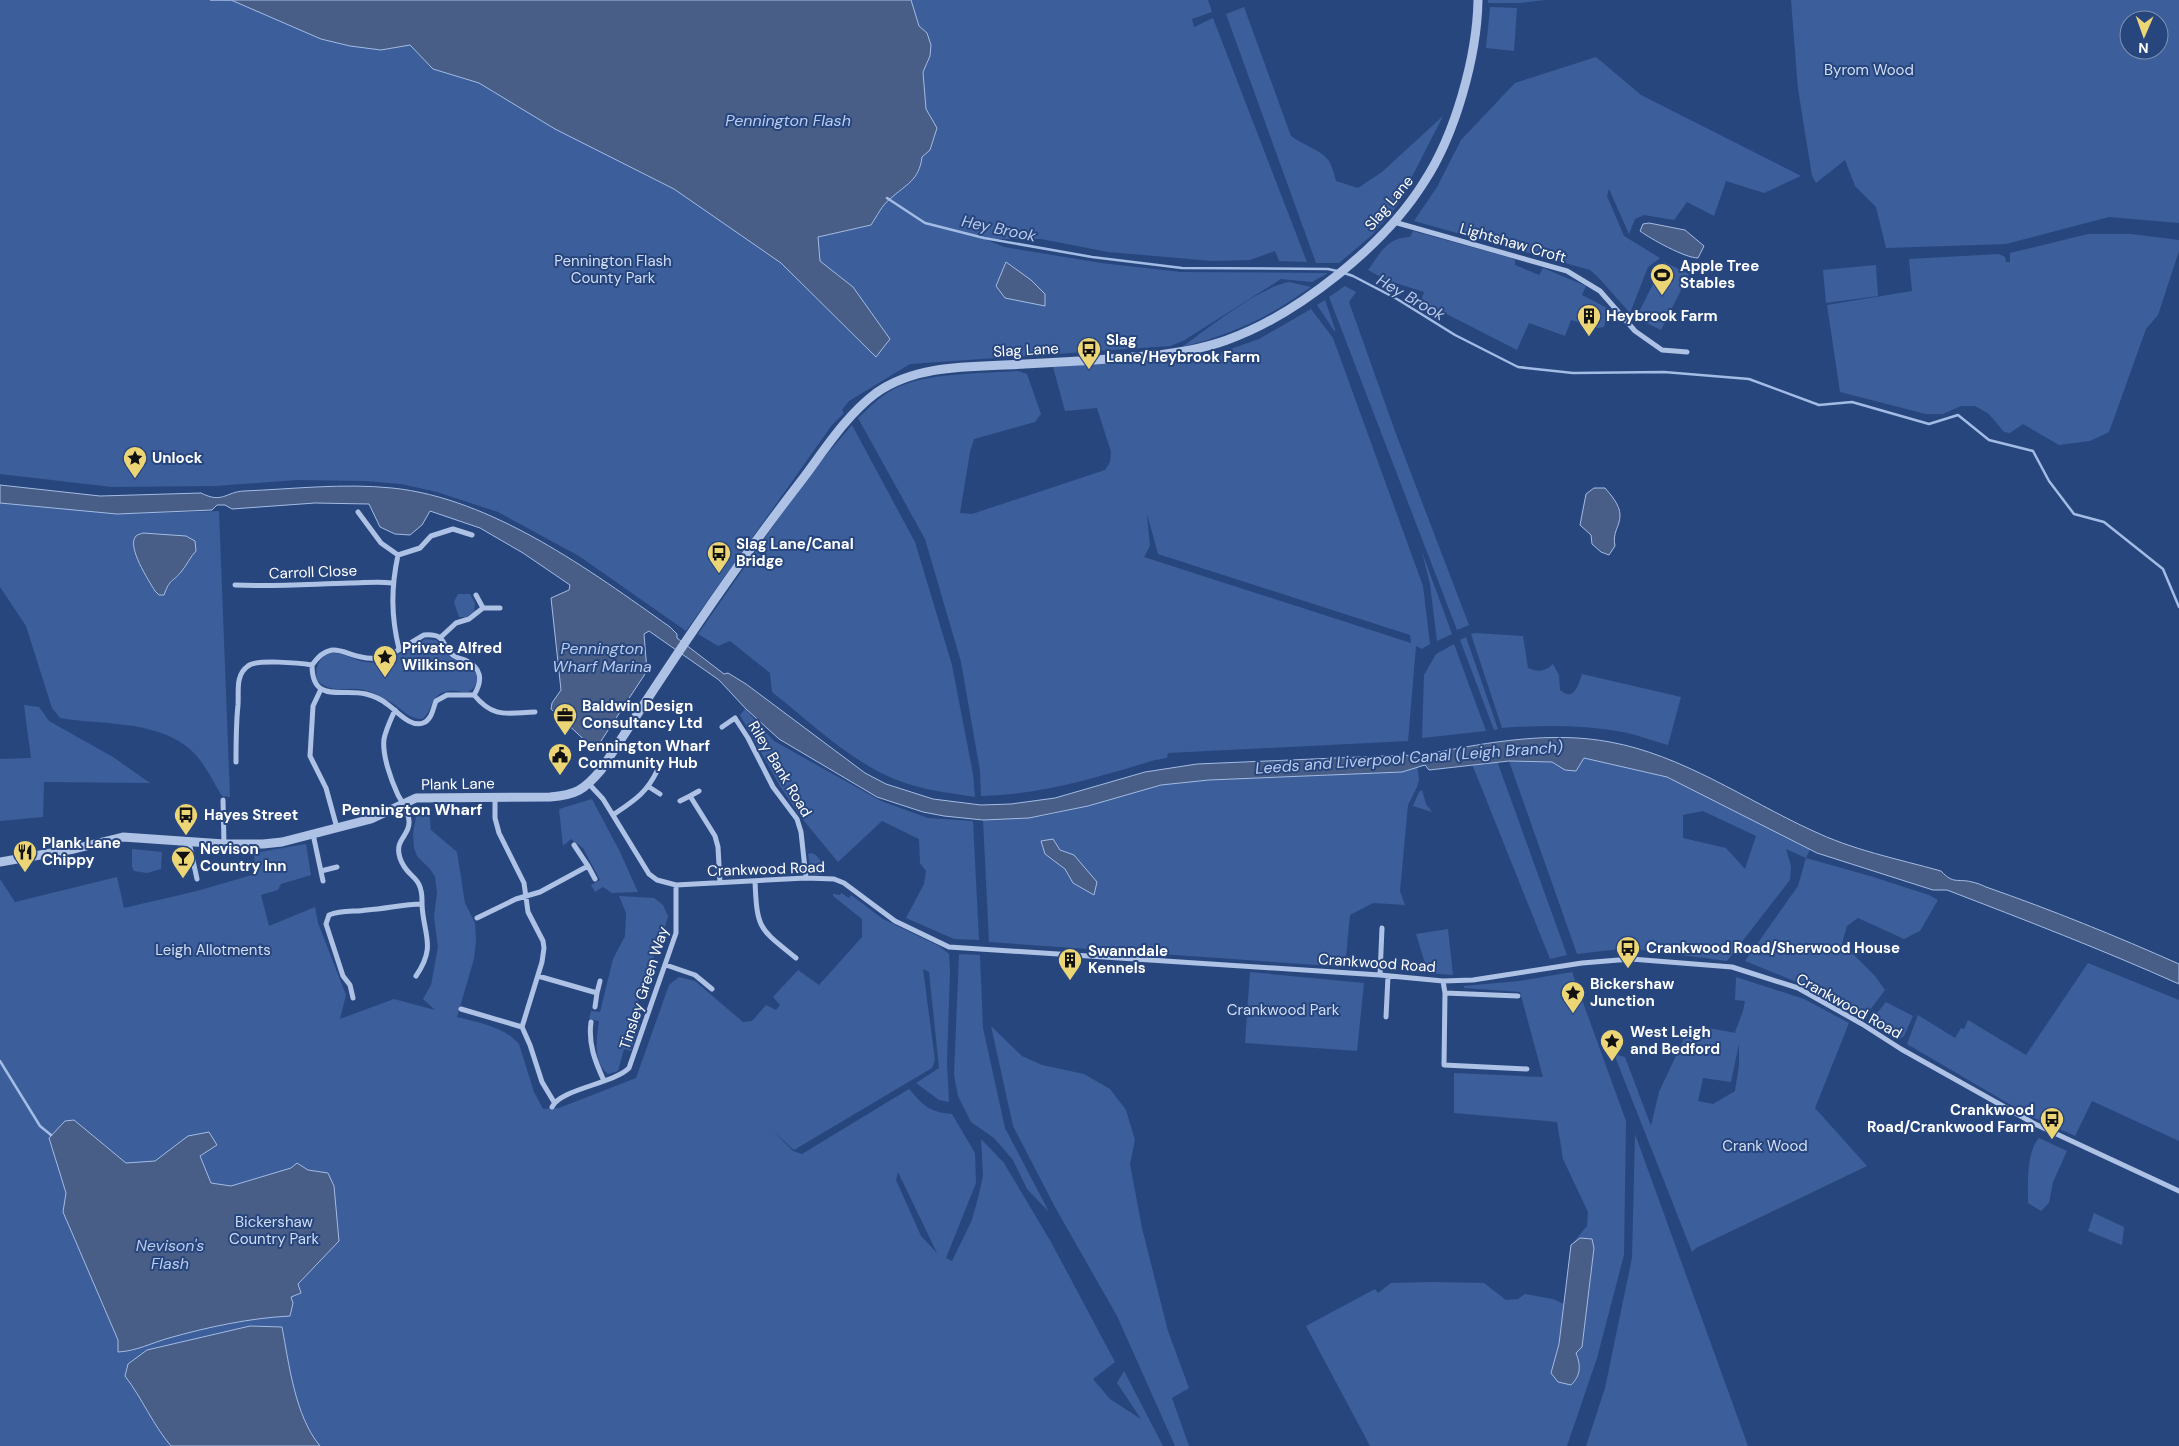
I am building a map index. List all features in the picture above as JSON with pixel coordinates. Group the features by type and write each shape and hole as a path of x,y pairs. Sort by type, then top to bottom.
{"street":[{"name":"Slag Lane","path":"676,657 751,548 851,415 876,393 896,381 922,373 950,369 1120,358 1202,348 1256,328 1327,282 1352,263 1394,222 1426,180 1447,139 1462,95 1470,58 1478,0"},
{"name":"Lightshaw Croft","path":"1394,222 1567,271 1600,290 1635,331 1662,350 1688,352"},
{"path":"358,512 381,543 398,555"},
{"path":"398,555 420,548 431,536 453,529 472,535"},
{"path":"398,555 392,583 394,628 399,649"},
{"name":"Carroll Close","path":"235,585 286,586 305,583 378,581 392,583"},
{"path":"476,595 483,608"},
{"path":"441,638 456,623 477,614 483,608 500,608"},
{"path":"474,695 481,682 480,672 475,665 454,656 441,638 433,635 424,635 384,657 359,657 343,651 327,650 312,665 313,680 321,689 330,693 366,694 377,698 415,724 422,723 431,716 436,701 452,694 474,695 486,708 495,713 535,712"},
{"name":"Plank Lane","path":"0,862 74,849 123,837 224,844 263,844 314,834 371,819 416,798 567,796 578,792 589,784 601,770 676,657"},
{"path":"236,762 237,688 241,676 248,665 264,662 312,665"},
{"path":"321,689 313,706 314,721 309,747 310,756 326,788 337,828"},
{"path":"395,710 384,740 390,772 410,821 399,845 399,855 402,864 421,885 428,944 420,970 416,976"},
{"name":"Riley Bank Road","path":"722,727 735,718 748,738 773,787 796,819 801,832 806,878"},
{"path":"236,748 244,747"},
{"path":"613,815 642,795 649,787 657,771"},
{"name":"Crankwood Road","path":"589,784 603,799 649,874 657,880 676,885 806,878 834,879 844,883 895,921 949,947 1380,975 1443,981 1473,980 1582,963 1631,959 1732,967 1798,988 1862,1024 1901,1049 2035,1124 2179,1191"},
{"path":"649,787 660,794"},
{"path":"680,801 698,791"},
{"path":"690,796 715,836 718,847 720,882"},
{"path":"461,1009 522,1027 538,976 544,948 528,912 524,883 499,833 495,818 495,797"},
{"path":"223,800 224,844"},
{"path":"314,834 323,881"},
{"path":"189,842 197,879"},
{"path":"574,845 595,879"},
{"path":"477,918 526,895 540,892 588,866"},
{"path":"321,871 337,867"},
{"path":"755,881 757,914 760,925 766,933 796,958"},
{"name":"Tinsley Green Way","path":"522,1027 530,1044 542,1082 553,1105 559,1098 624,1073 630,1068 678,926 676,885"},
{"path":"353,998 350,985 343,976 326,924 329,916 338,912 422,904"},
{"path":"1380,975 1382,928"},
{"path":"666,965 695,975 712,989"},
{"path":"538,976 597,994"},
{"path":"1386,1017 1388,976"},
{"path":"595,1007 600,981"},
{"path":"1443,981 1445,993 1444,1065 1527,1069"},
{"path":"1445,993 1518,996"},
{"path":"591,1022 590,1034 593,1056 604,1081"}],"green space":[{"name":"Pennington Flash County Park","path":"0,0 1208,0 1212,12 1192,19 1194,27 1213,18 1307,262 1279,261 1275,251 1250,260 1213,261 1108,252 1041,239 985,239 1004,247 1101,263 1181,272 1328,273 1312,282 1281,279 1183,341 1170,346 910,364 849,401 842,410 844,413 832,425 686,631 579,556 498,512 437,492 401,484 365,481 297,480 215,486 112,487 0,474"},
{"path":"1488,0 1545,0 1520,3 1488,3"},
{"name":"Byrom Wood","path":"1791,0 2179,0 2179,223 2109,217 2006,244 1886,248 1876,207 1855,186 1845,160 1816,183 1812,176 1798,89"},
{"path":"1244,7 1291,136 1316,150 1329,161 1336,181 1358,188 1382,172 1443,116 1397,206 1371,236 1339,263 1316,263 1226,14"},
{"path":"1490,7 1517,8 1514,51 1486,48"},
{"path":"1596,57 1641,95 1801,176 1764,193 1726,181 1714,216 1687,202 1674,220 1644,215 1635,219 1629,234 1609,189 1607,196 1624,236 1660,258 1648,267 1630,313 1590,270 1414,221 1437,187 1461,140 1515,83"},
{"path":"1413,231 1511,258 1515,260 1515,265 1539,275 1543,268 1586,286 1582,295 1609,309 1604,327 1598,328 1571,320 1565,336 1529,323 1517,350 1421,301 1424,292 1386,280 1368,270 1385,247 1395,240 1410,237"},
{"path":"2088,234 2131,234 2179,240 2179,251 2158,315 2146,329 2109,432 2090,441 2059,445 2023,424 2010,433 2004,432 1989,414 1975,406 1961,406 1943,414 1926,414 1840,392 1827,305 1912,291 1909,259 1999,254 2005,257 2006,262 2010,262 2010,253"},
{"name":"Apple Tree Stables","path":"1664,262 1689,274 1661,330 1636,318"},
{"path":"1876,265 1878,296 1826,303 1823,270"},
{"path":"1289,282 1311,287 1280,308 1250,324 1182,347 1248,300"},
{"path":"1345,286 1356,292 1349,302 1396,434 1469,625 1457,630 1329,297"},
{"path":"1325,300 1335,329 1335,332 1317,305"},
{"path":"1311,309 1333,338 1423,586 1430,644 1422,649 1416,646 1408,741 1168,753 1167,758 1069,784 1003,795 981,796 980,771 961,662 925,539 858,418 887,393 905,384 920,380 936,377 1018,371 1027,374 1041,414 1035,422 974,439 970,452 960,513 972,514 1105,470 1110,462 1111,452 1097,408 1065,411 1053,367 1156,360 1188,364 1259,339","holes":["1147,514 1158,554 1410,635 1411,643 1144,557 1150,546"]},
{"path":"852,425 915,542 952,665 973,774 975,797 936,791 906,783 863,763 832,741 772,692 770,673 730,641 718,646 698,634 808,476"},
{"path":"0,503 117,514 219,511 230,797 222,796 197,756 186,746 172,738 142,728 60,718 52,708 26,626 0,587"},
{"path":"1422,552 1452,634 1437,641 1430,584"},
{"path":"458,594 470,594 475,603 474,612 466,617 459,617 454,602"},
{"path":"1471,634 1523,636 1528,668 1541,671 1553,664 1559,675 1560,690 1565,693 1569,694 1575,691 1582,674 1681,697 1668,745 1629,733 1593,728 1547,726 1502,728"},
{"path":"1466,637 1498,729 1494,730 1460,640"},
{"path":"425,639 436,640 449,656 471,667 477,675 477,680 474,687 468,692 450,691 437,696 426,716 422,719 410,716 372,692 358,689 334,689 322,685 317,680 316,675 320,661 331,653 371,663 396,656"},
{"path":"1454,644 1486,731 1422,738 1424,675 1436,654"},
{"path":"24,705 39,707 49,721 113,757 150,783 44,782 43,817 0,821 0,759 31,758"},
{"path":"745,709 774,741 881,801 928,818 973,821 979,940 954,939 906,918 924,884 926,871 920,863 919,839 882,821 838,862 800,816 780,786 740,715"},
{"path":"1584,758 1667,777 1810,849 1806,858 1786,849 1791,866 1790,880 1727,961 1628,948 1577,954 1509,761 1552,762 1565,770","holes":["1703,811 1756,836 1745,869 1726,848 1683,838 1683,815"]},
{"path":"1497,761 1567,955 1550,959 1472,764"},
{"path":"1417,766 1419,780 1408,805 1400,891 1405,905 1373,903 1350,915 1345,967 989,942 983,820 1029,818 1048,815 1088,806 1161,785 1209,780 1402,772"},
{"path":"1422,790 1426,804 1432,812 1413,806 1419,792"},
{"path":"592,799 620,852 638,892 612,893 603,887 595,892 591,885 600,880 583,848 571,839 563,846 559,809"},
{"name":"Bickershaw Country Park","path":"429,810 431,830 457,852 465,903 475,923 476,942 474,959 457,1017 499,1029 519,1044 534,1092 543,1109 559,1108 636,1078 669,985 679,977 695,981 743,1022 752,1021 766,1005 776,1010 780,1005 773,997 798,970 819,985 862,937 862,919 833,896 833,894 840,895 841,893 849,898 851,895 883,919 939,946 949,954 947,1062 949,1102 939,1100 916,1083 939,1068 929,972 923,969 935,1060 932,1068 794,1150 773,1131 793,1151 802,1154 909,1089 932,1110 952,1114 975,1153 976,1183 946,1258 952,1261 972,1220 983,1176 981,1139 1004,1163 1051,1242 1115,1362 1093,1379 1110,1399 1141,1419 1117,1383 1124,1371 1163,1446 0,1446 0,879 15,902 117,877 124,908 197,891 255,874 254,853 306,844 311,875 281,884 278,890 261,895 269,926 315,907 318,923 346,995 340,1019 394,999 435,1010 423,999 431,985 438,947 434,917 437,893 435,877 417,856 414,848 413,834 417,811","holes":["898,1172 937,1253 921,1236 896,1180"]},
{"path":"132,849 162,852 161,869 147,873 134,871 132,867"},
{"path":"808,854 816,855 826,868 824,874 814,875 811,872"},
{"path":"1806,858 1870,876 1929,895 1938,900 1920,931 1904,939 1858,918 1847,926 1842,943 1875,976 1885,990 1870,1010 1862,1016 1792,980 1745,961 1798,886"},
{"path":"619,896 654,898 663,905 668,916 662,939 654,955 652,974 640,985 637,1009 640,1023 631,1051 624,1049 618,1071 608,1074 603,1069 598,1056 599,1021 589,1019 591,1011 600,1012 613,959 625,936 626,913"},
{"path":"1448,929 1453,975 1428,973 1416,934"},
{"path":"959,954 980,955 983,1028 1005,1128 1049,1212 1027,1189 1013,1160 994,1138 971,1122 958,1096 954,1075"},
{"path":"2088,963 2179,1000 2179,1141 2092,1101 2075,1136 2028,1115 1907,1044 1918,1015 1955,1038 1961,1028 1964,1029 1968,1020 2026,1055"},
{"name":"Crankwood Park","path":"1250,972 1364,983 1357,1051 1245,1043"},
{"path":"1572,972 1626,1121 1624,1255 1597,1358 1567,1446 1370,1446 1306,1326 1375,1289 1378,1293 1391,1283 1484,1283 1506,1300 1518,1299 1525,1294 1553,1299 1564,1304 1559,1344 1551,1374 1582,1347 1594,1248 1580,1238 1571,1245 1587,1226 1588,1212 1563,1159 1557,1122 1454,1113 1454,1073 1543,1077 1520,992 1464,988 1464,986 1519,981"},
{"name":"Crank Wood","path":"1736,977 1804,999 1849,1023 1815,1108 1867,1166 1696,1248 1692,1252 1614,1054 1625,1057 1651,1126 1659,1092 1687,1032 1705,1028 1737,1033 1735,1032 1745,1001 1735,1000","holes":["1739,1044 1739,1065 1735,1091 1713,1104 1698,1101 1703,1078 1731,1082"]},
{"path":"1886,1002 1913,1016 1904,1036 1900,1039 1870,1022"},
{"path":"991,1026 1022,1056 1042,1065 1084,1074 1110,1089 1126,1110 1135,1140 1130,1164 1142,1228 1168,1331 1189,1388 1172,1398 1189,1446 1175,1446 1117,1316 1055,1207 1013,1126"},
{"path":"1635,1134 1748,1446 1586,1446 1605,1388 1632,1258"},
{"path":"2039,1138 2067,1151 2053,1182 2049,1203 2041,1211 2028,1203 2030,1160"},
{"path":"2094,1213 2124,1227 2122,1245 2088,1231"}],"water":[{"name":"Pennington Flash","path":"231,0 911,0 919,26 927,33 931,45 930,56 923,72 926,109 937,128 930,150 922,157 915,177 884,204 871,225 818,237 820,261 853,287 890,339 876,357 781,263 674,189 555,129 479,83 433,69 410,45 381,50 350,46 321,39"},
{"path":"1649,223 1685,230 1704,246 1698,258 1677,252 1640,231 1643,224"},
{"path":"1006,262 1031,280 1045,294 1045,306 1005,298 996,286"},
{"name":"Leeds and Liverpool Canal (Leigh Branch)","path":"0,485 100,496 201,493 214,497 244,491 337,486 374,487 392,488 429,495 467,506 539,540 607,583 670,627 677,634 677,638 724,674 728,673 746,684 865,773 886,784 933,799 981,805 1011,804 1055,798 1145,772 1197,764 1406,755 1420,758 1433,753 1521,739 1588,739 1637,748 1688,768 1827,837 1875,854 1941,871 1953,880 1978,883 2132,943 2179,964 2179,984 2093,947 1947,890 1933,890 1817,853 1667,777 1584,758 1576,771 1565,770 1552,762 1509,761 1429,770 1425,765 1402,772 1209,780 1161,785 1088,806 1029,818 983,820 944,816 923,812 877,797 779,739 746,709 719,680 649,631 644,634 647,671 599,744 591,746 551,709 552,703 561,690 551,598 569,590 570,585 523,553 480,528 430,511 422,525 410,535 395,534 380,527 369,504 315,503 232,509 225,505 217,505 212,510 117,514 0,503"},
{"path":"1594,488 1605,488 1615,500 1620,511 1620,519 1614,541 1615,546 1609,555 1601,552 1592,544 1591,535 1580,525 1586,494"},
{"path":"143,533 186,536 195,541 196,551 181,572 170,583 164,595 159,595 155,591 136,555 134,541 136,536"},
{"path":"1053,839 1060,850 1074,855 1097,882 1094,895 1073,883 1065,869 1045,854 1041,841"},
{"name":"Nevison's Flash","path":"74,1120 126,1163 155,1161 188,1136 209,1132 217,1145 200,1156 211,1183 231,1186 291,1168 297,1163 308,1170 328,1173 334,1186 339,1241 298,1284 301,1293 291,1297 293,1303 290,1316 244,1321 214,1327 118,1352 118,1340 63,1212 66,1193 49,1138 65,1121"},
{"path":"1580,1238 1592,1239 1594,1248 1582,1347 1576,1353 1579,1370 1577,1378 1571,1385 1558,1382 1551,1373 1559,1344 1571,1245"},
{"path":"250,1326 282,1327 299,1405 311,1434 320,1446 171,1446 125,1376 128,1364 147,1350"}],"waterway":[{"name":"Hey Brook","path":"887,198 925,223 984,238 1092,257 1182,268 1328,269 1337,271"},
{"name":"Hey Brook","path":"1344,273 1397,299 1455,335 1518,367 1573,373 1664,372 1749,379 1819,405 1852,402 1929,424 1958,415 1989,440 2033,451 2049,481 2074,514 2104,522 2163,569 2179,607"},
{"path":"0,1061 40,1126 51,1135"}],"place":[{"name":"Apple Tree Stables","path":"1662,296"},
{"name":"Heybrook Farm","path":"1589,337"},
{"name":"Slag Lane/Heybrook Farm","path":"1089,370"},
{"name":"Unlock","path":"135,479"},
{"name":"Slag Lane/Canal Bridge","path":"719,574"},
{"name":"Private Alfred Wilkinson","path":"385,678"},
{"name":"Baldwin Design Consultancy Ltd","path":"565,736"},
{"name":"Pennington Wharf Community Hub","path":"560,776"},
{"name":"Hayes Street","path":"186,836"},
{"name":"Plank Lane Chippy","path":"25,873"},
{"name":"Nevison Country Inn","path":"183,879"},
{"name":"Crankwood Road/Sherwood House","path":"1628,969"},
{"name":"Swanndale Kennels","path":"1070,981"},
{"name":"Bickershaw Junction","path":"1573,1014"},
{"name":"West Leigh and Bedford","path":"1612,1062"},
{"name":"Crankwood Road/Crankwood Farm","path":"2052,1140"}],"district":[{"name":"Pennington Wharf","path":"412,809"}],"water label":[{"name":"Pennington Wharf Marina","path":"602,657"}],"park label":[{"name":"Leigh Allotments","path":"213,950"}]}
